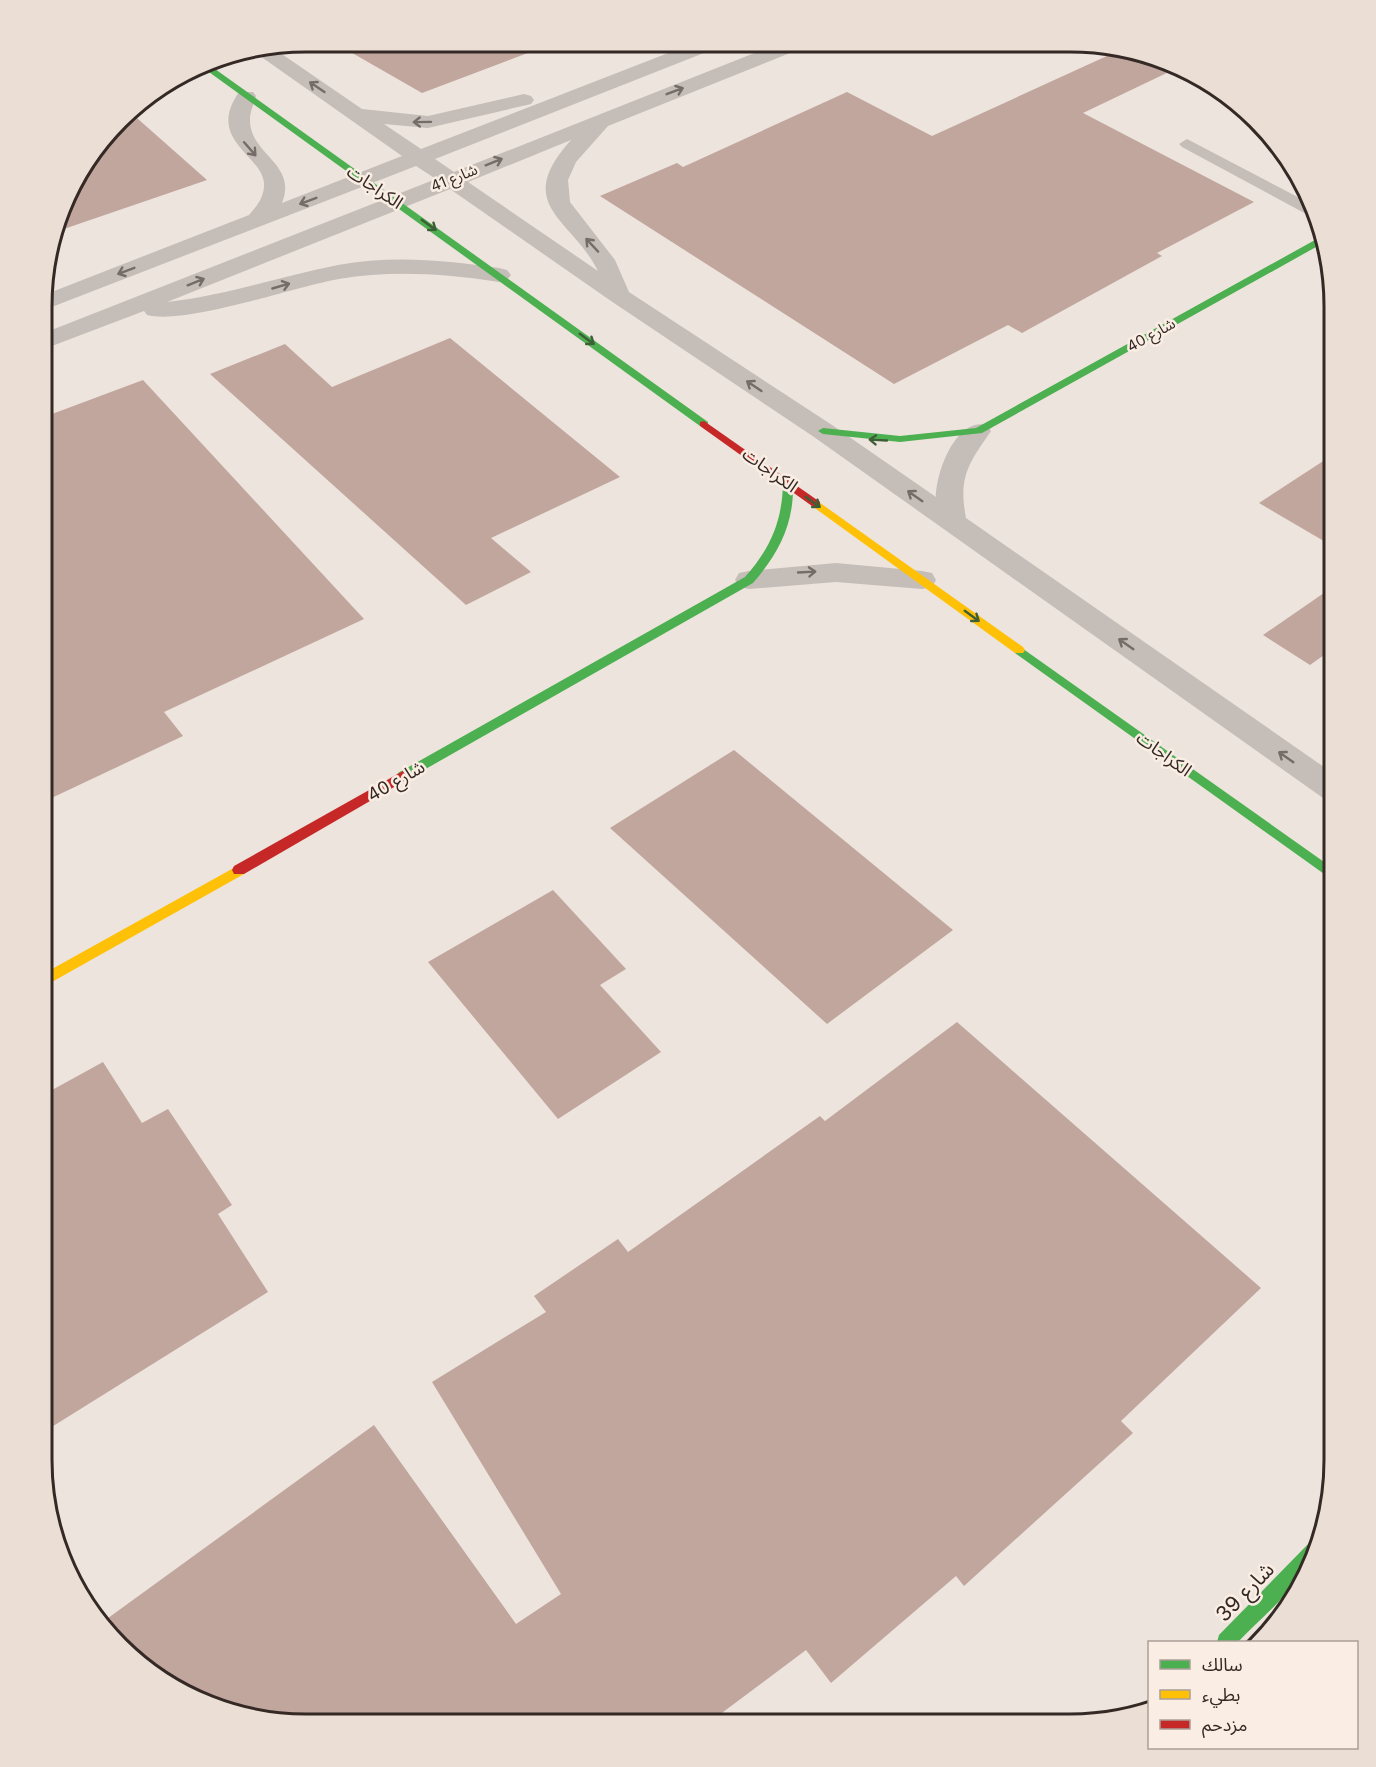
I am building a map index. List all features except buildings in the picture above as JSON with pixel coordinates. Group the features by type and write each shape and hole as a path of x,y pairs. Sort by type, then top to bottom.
{"street":[{"name":"شارع 41","path":"52,300 690,52"},
{"name":"شارع 41","path":"52,339 452,178 777,52"},
{"path":"271,55 452,178 619,296 823,431 1324,783"},
{"name":"الكراجات","path":"212,71 1324,869"},
{"path":"351,110 401,121 428,122 513,102 583,95"},
{"path":"246,96 237,119 238,131 244,142 274,174 277,186 271,204 256,221"},
{"path":"603,119 562,168 557,194 560,207 568,220 606,262 619,296"},
{"name":"شارع 40","path":"823,431 861,439 901,441 941,438 978,431 1316,243"},
{"path":"121,312 200,305 302,280 367,268 445,267 499,276"},
{"name":"شارع 40","path":"953,523 948,498 950,473 961,451 978,431"},
{"name":"شارع 40","path":"52,976 749,580 771,558 784,533 790,508 788,484"},
{"name":"شارع 40","path":"749,580 791,573 835,571 879,573 922,580"},
{"name":"شارع 39","path":"1227,1641 1302,1563"}],"lane":[{"path":"1187,144 1303,206"}],"traffic: fast":[{"path":"212,71 704,424"},
{"path":"823,431 900,439 978,431 1316,243"},
{"path":"403,776 749,580 767,559 784,525 788,484"},
{"path":"1019,650 1324,869"},
{"path":"1227,1641 1302,1563"}],"traffic: slow":[{"path":"816,504 1019,650"},
{"path":"52,976 239,870"}],"traffic: jam":[{"path":"704,424 816,504"},
{"path":"239,870 403,776"}]}
